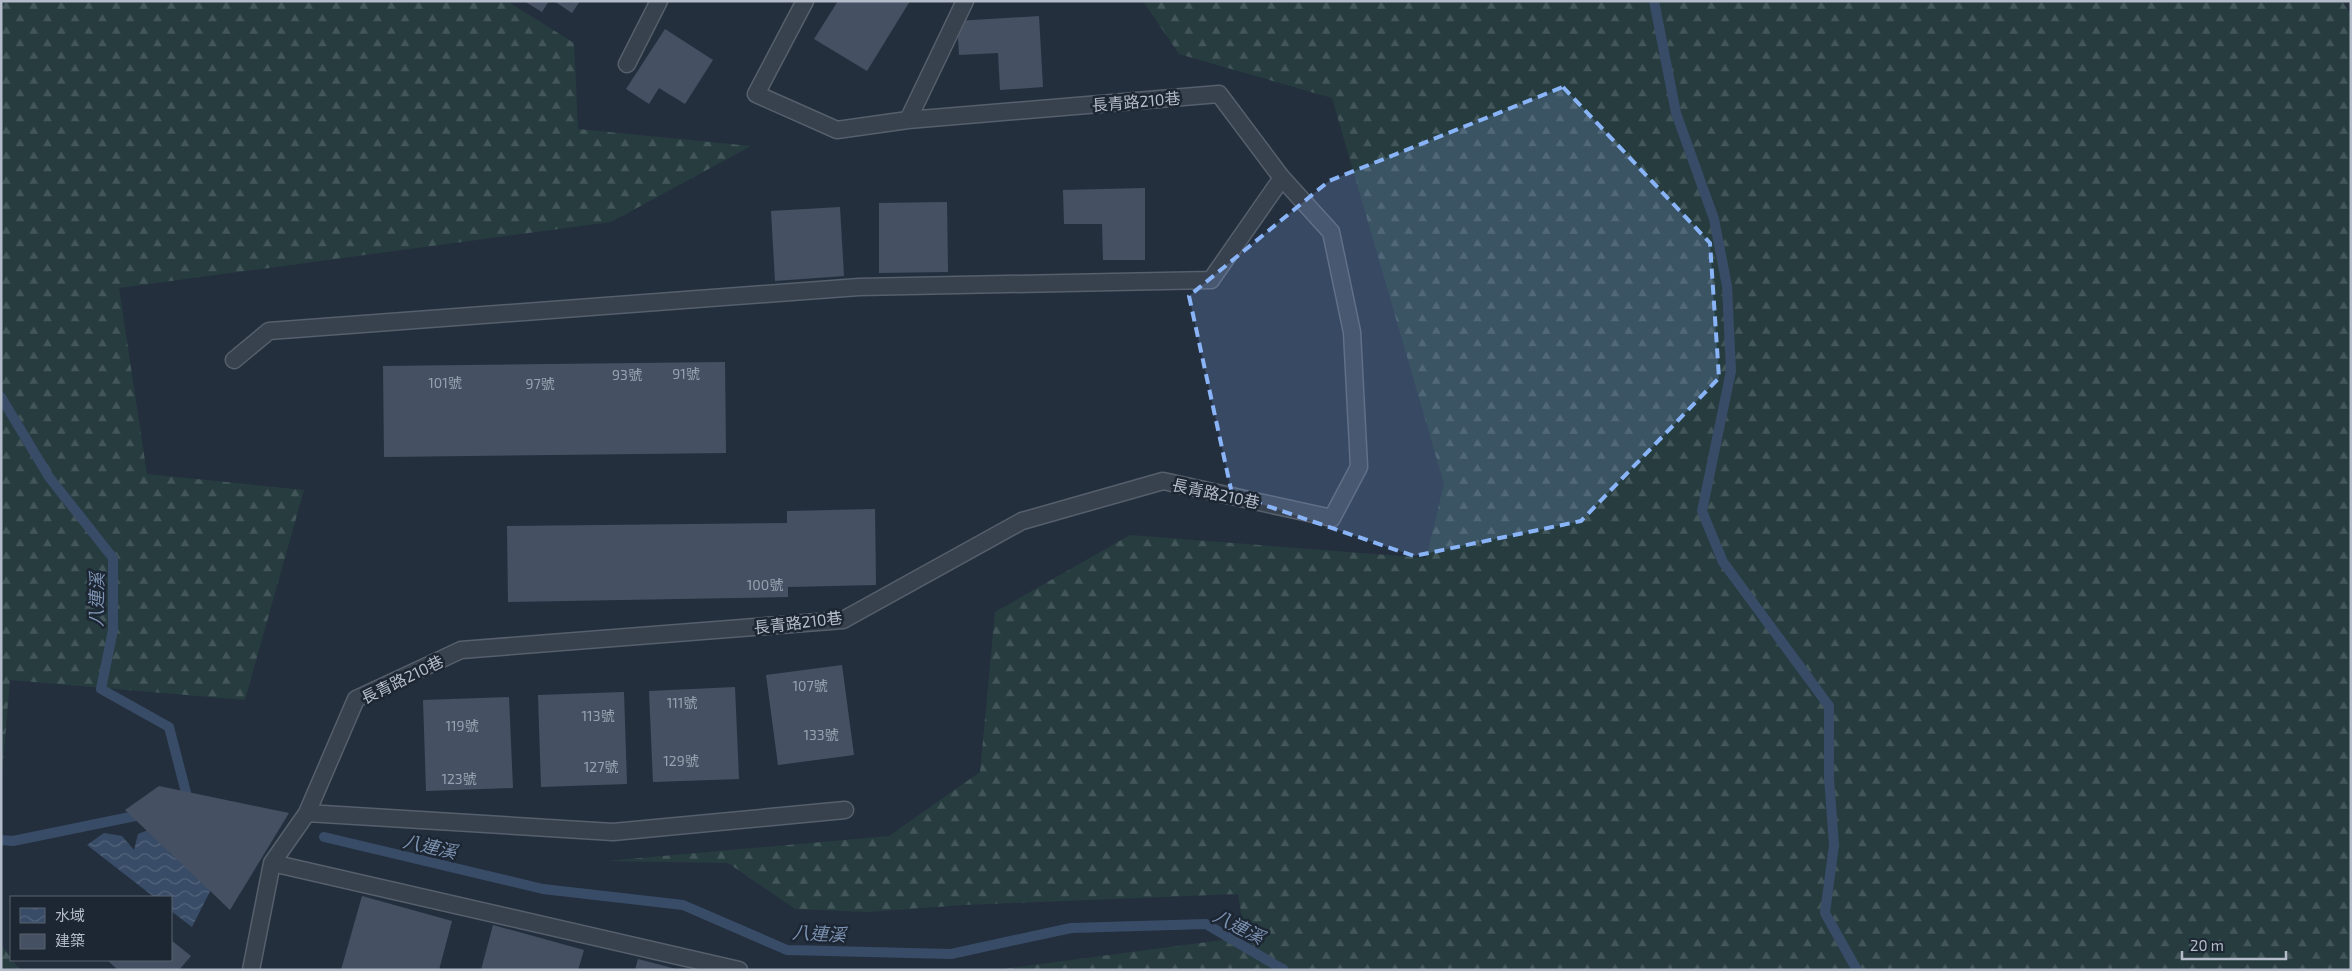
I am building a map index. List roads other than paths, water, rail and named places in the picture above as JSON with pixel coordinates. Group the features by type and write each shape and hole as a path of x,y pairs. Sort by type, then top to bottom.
{"lane":[{"path":"628,64 659,1"},
{"name":"長青路210巷","path":"251,970 272,863 307,813 356,699 461,650 843,620 1022,521 1163,481 1332,518 1359,468 1352,332 1331,232 1282,178 1219,94 908,120 838,130 756,94 805,1"},
{"path":"908,120 965,1"},
{"path":"234,360 269,331 859,287 1211,280 1282,178"},
{"path":"307,813 613,832 845,810"},
{"path":"272,863 739,970"}],"water":[{"path":"151,829 167,839 170,854 193,839 228,856 192,927 172,912 172,896 153,896 87,845 104,833 122,836 134,850 138,834"}],"waterway":[{"path":"1654,1 1676,113 1714,219 1727,286 1731,371 1702,511 1723,562 1829,706 1829,778 1834,845 1825,913 1857,970"},
{"name":"八連溪","path":"1,397 49,477 113,558 113,630 101,689 169,727 189,804"},
{"path":"1,840 13,841 145,814"},
{"name":"八連溪","path":"324,837 543,889 683,905 787,950 951,954 1071,928 1206,924 1284,970"}]}
